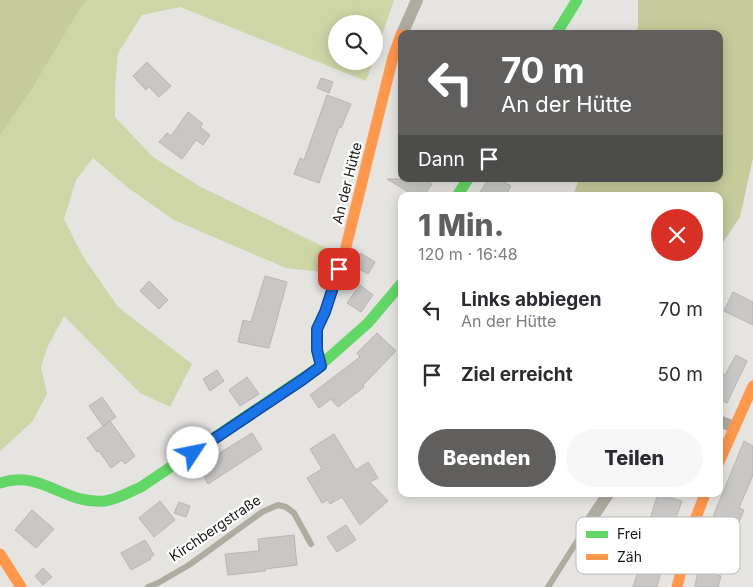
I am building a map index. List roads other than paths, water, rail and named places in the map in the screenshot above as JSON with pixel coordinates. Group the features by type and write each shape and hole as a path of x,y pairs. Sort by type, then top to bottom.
{"street":[{"name":"An der Hütte","path":"404,30 418,0"},
{"path":"558,30 577,0"},
{"name":"An der Hütte","path":"321,366 317,350 317,329 325,312 344,255 393,57 398,45"},
{"path":"0,483 10,478 30,478 76,498 102,501 120,497 141,487 321,366 358,334 398,288"},
{"path":"723,453 753,386"},
{"path":"723,423 734,427"},
{"path":"593,517 606,497"},
{"path":"695,517 704,497"},
{"path":"0,554 22,587"},
{"path":"677,587 680,574"}],"lane":[{"name":"Kirchbergstraße","path":"148,587 158,584 189,565 262,512 278,505 286,507 294,513 311,544"},
{"path":"548,587 576,543"}]}
